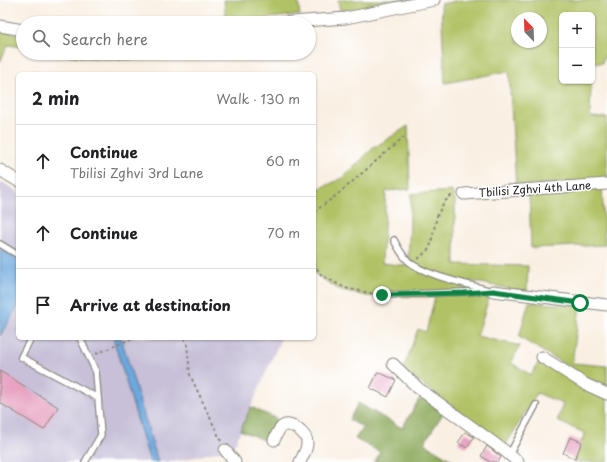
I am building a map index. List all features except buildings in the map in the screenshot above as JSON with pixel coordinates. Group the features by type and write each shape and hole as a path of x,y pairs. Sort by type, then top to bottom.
{"street":[{"path":"316,20 346,18 420,1 434,0"},
{"path":"0,26 16,29"},
{"path":"0,170 16,180"},
{"name":"Tbilisi Zghvi 4th Lane","path":"464,194 607,184"},
{"path":"493,291 580,303 607,305"},
{"path":"542,357 585,384 607,394"},
{"path":"393,364 418,388 518,462"},
{"path":"274,440 283,426 289,425 302,432 307,439 307,445 300,462"},
{"path":"225,450 235,462"}],"lane":[{"path":"394,240 398,250 409,262 432,274 493,291"},
{"path":"0,244 16,254"},
{"path":"382,295 493,291"},
{"path":"30,340 20,357 98,398"},
{"path":"81,340 96,372 101,435 85,462"},
{"path":"509,454 536,405"}],"path":[{"path":"316,210 338,194 405,136"},
{"path":"409,262 420,258 430,248 437,216 444,202 452,195 464,194"},
{"path":"316,266 321,275 345,288 382,295"},
{"path":"89,357 128,340"},
{"path":"185,340 187,344 190,375 225,450"}],"shaded area":[{"path":"0,181 16,191 16,340 280,340 233,448 174,462 0,462"}],"green space":[{"path":"224,0 298,0 300,15 289,16 225,16"},
{"path":"338,0 413,0 340,11"},
{"path":"459,0 607,0 607,55 605,55 602,63 595,63 595,12 559,12 559,84 591,84 590,117 607,118 607,180 516,186 509,71 445,83 441,4"},
{"path":"0,31 16,34 16,46 8,45 0,62"},
{"path":"408,126 410,189 386,191 382,263 408,266 411,194 452,191 455,200 455,264 528,266 527,292 470,281 466,290 490,295 477,336 520,346 511,363 531,375 540,360 607,397 607,462 573,462 585,433 557,421 563,404 537,393 505,446 403,370 418,329 426,332 435,297 366,296 338,289 316,274 316,189 343,178 372,149"},
{"path":"602,188 605,245 531,248 529,193"},
{"path":"529,302 580,306 572,363 607,366 607,386 594,382 519,337"},
{"path":"421,396 444,412 424,443 455,462 374,462 380,452 355,439 363,427 349,420 358,403 402,428"},
{"path":"251,407 277,419 265,441 240,430"}],"water":[{"path":"0,249 16,259 16,309 0,336"},
{"path":"114,340 122,340 158,462 150,462"}],"route":[{"path":"382,295 493,291 580,303"}]}
